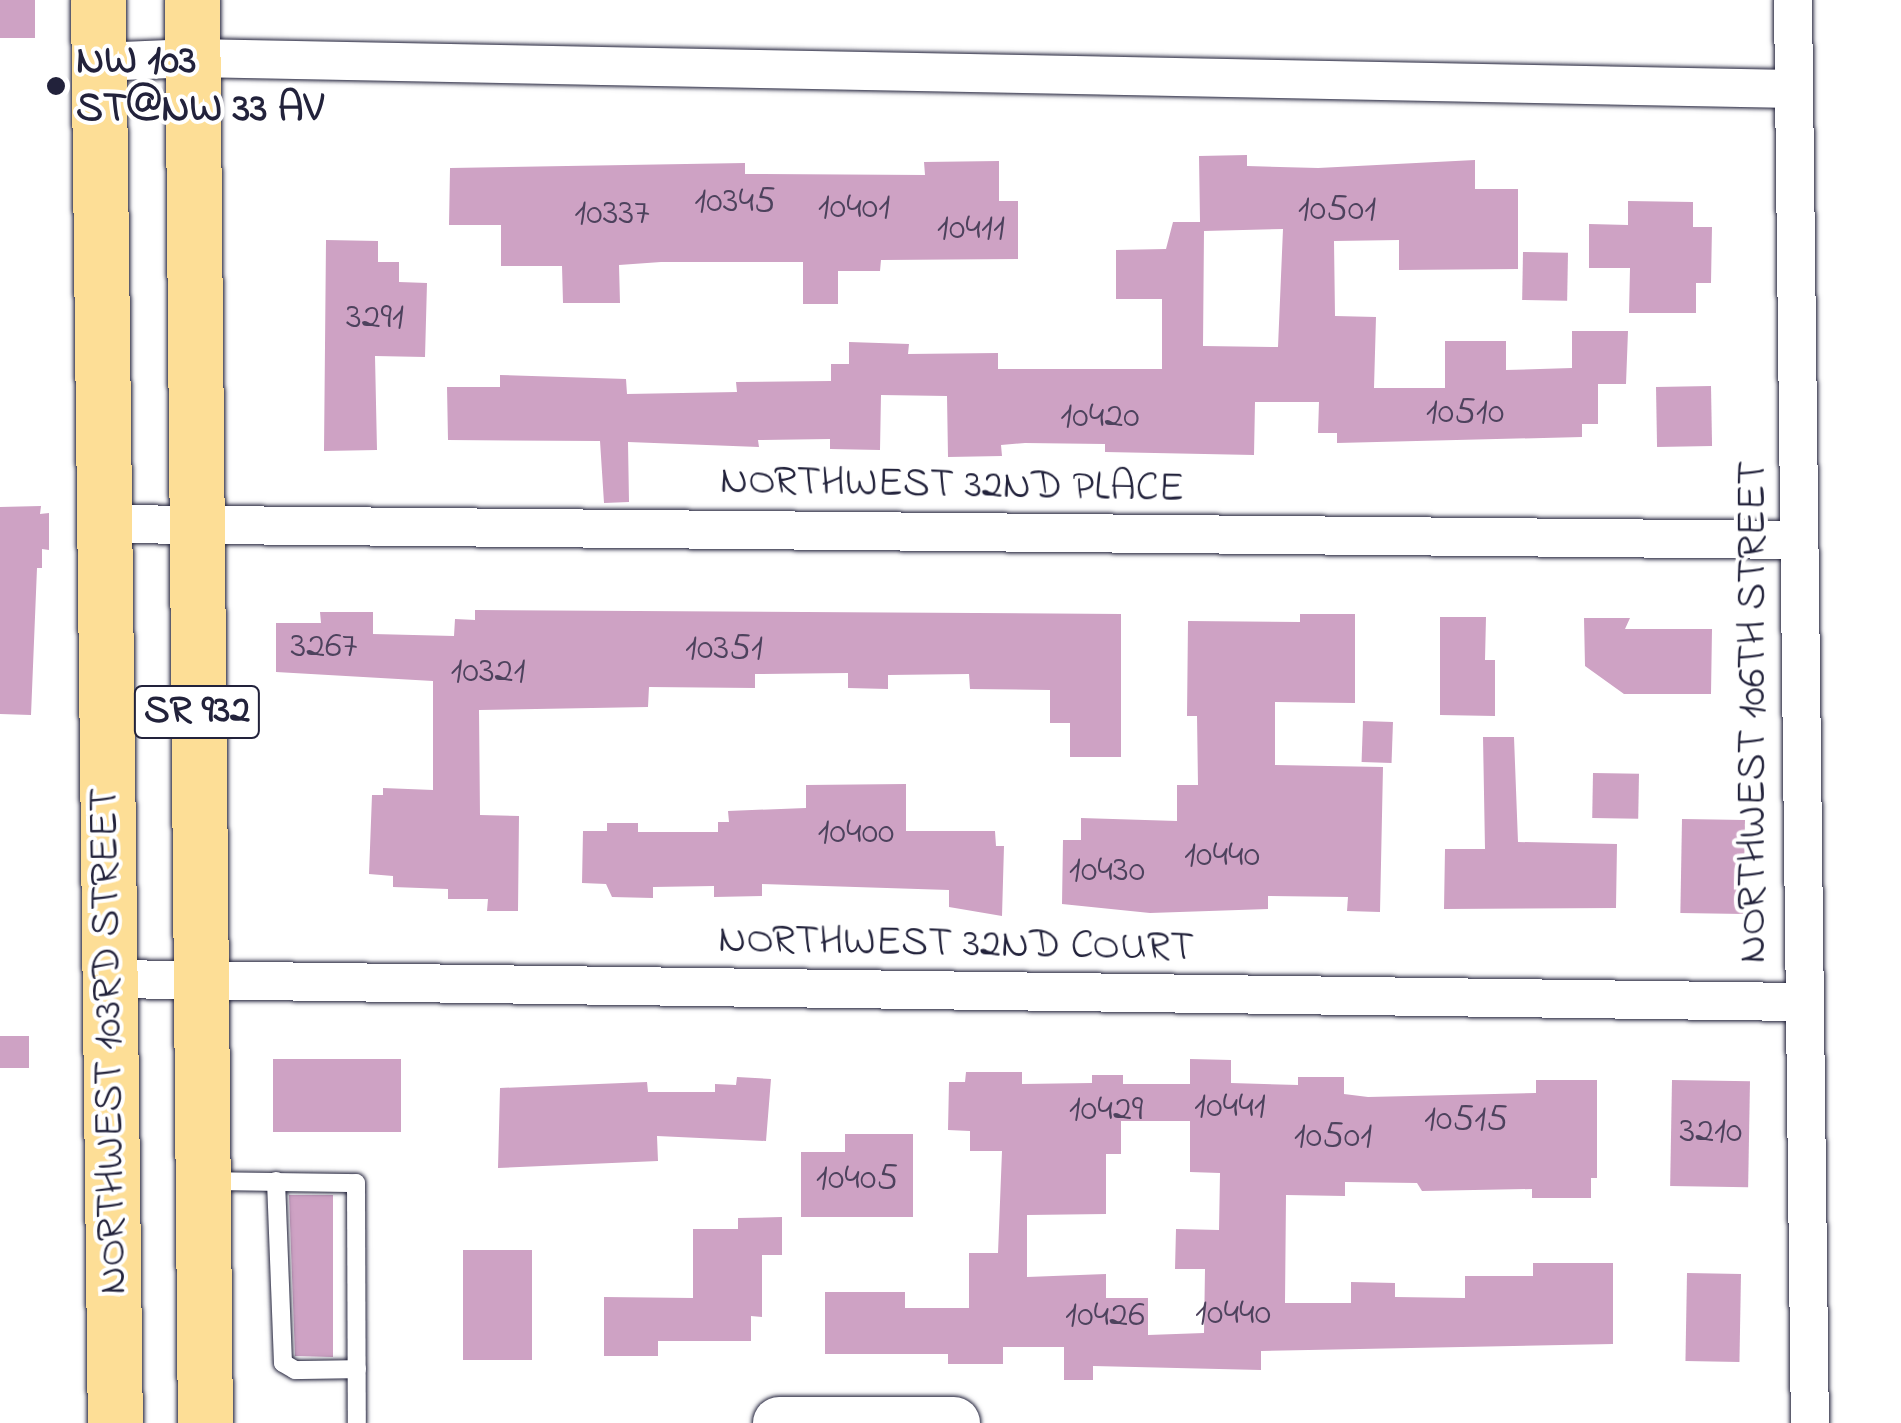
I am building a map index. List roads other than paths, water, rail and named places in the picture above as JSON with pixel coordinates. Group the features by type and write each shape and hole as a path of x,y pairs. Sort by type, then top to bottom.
{"main road":[{"name":"NORTHWEST 103RD STREET","path":"98,0 115,1423"},
{"name":"SR 932","path":"192,0 205,1423"},
{"path":"779,1423 954,1423"}],"street":[{"name":"NORTHWEST 106TH STREET","path":"1793,0 1801,1002 1810,1423"},
{"path":"99,62 193,58 1794,88"},
{"name":"NORTHWEST 32ND PLACE","path":"104,524 1799,540"},
{"name":"NORTHWEST 32ND COURT","path":"109,979 1801,1002"}],"lane":[{"path":"202,1181 356,1182 357,1423"},
{"path":"276,1182 283,1362 295,1370 357,1369"}],"place":[{"name":"NW 103 ST@NW 33 AV","path":"56,86"}]}
